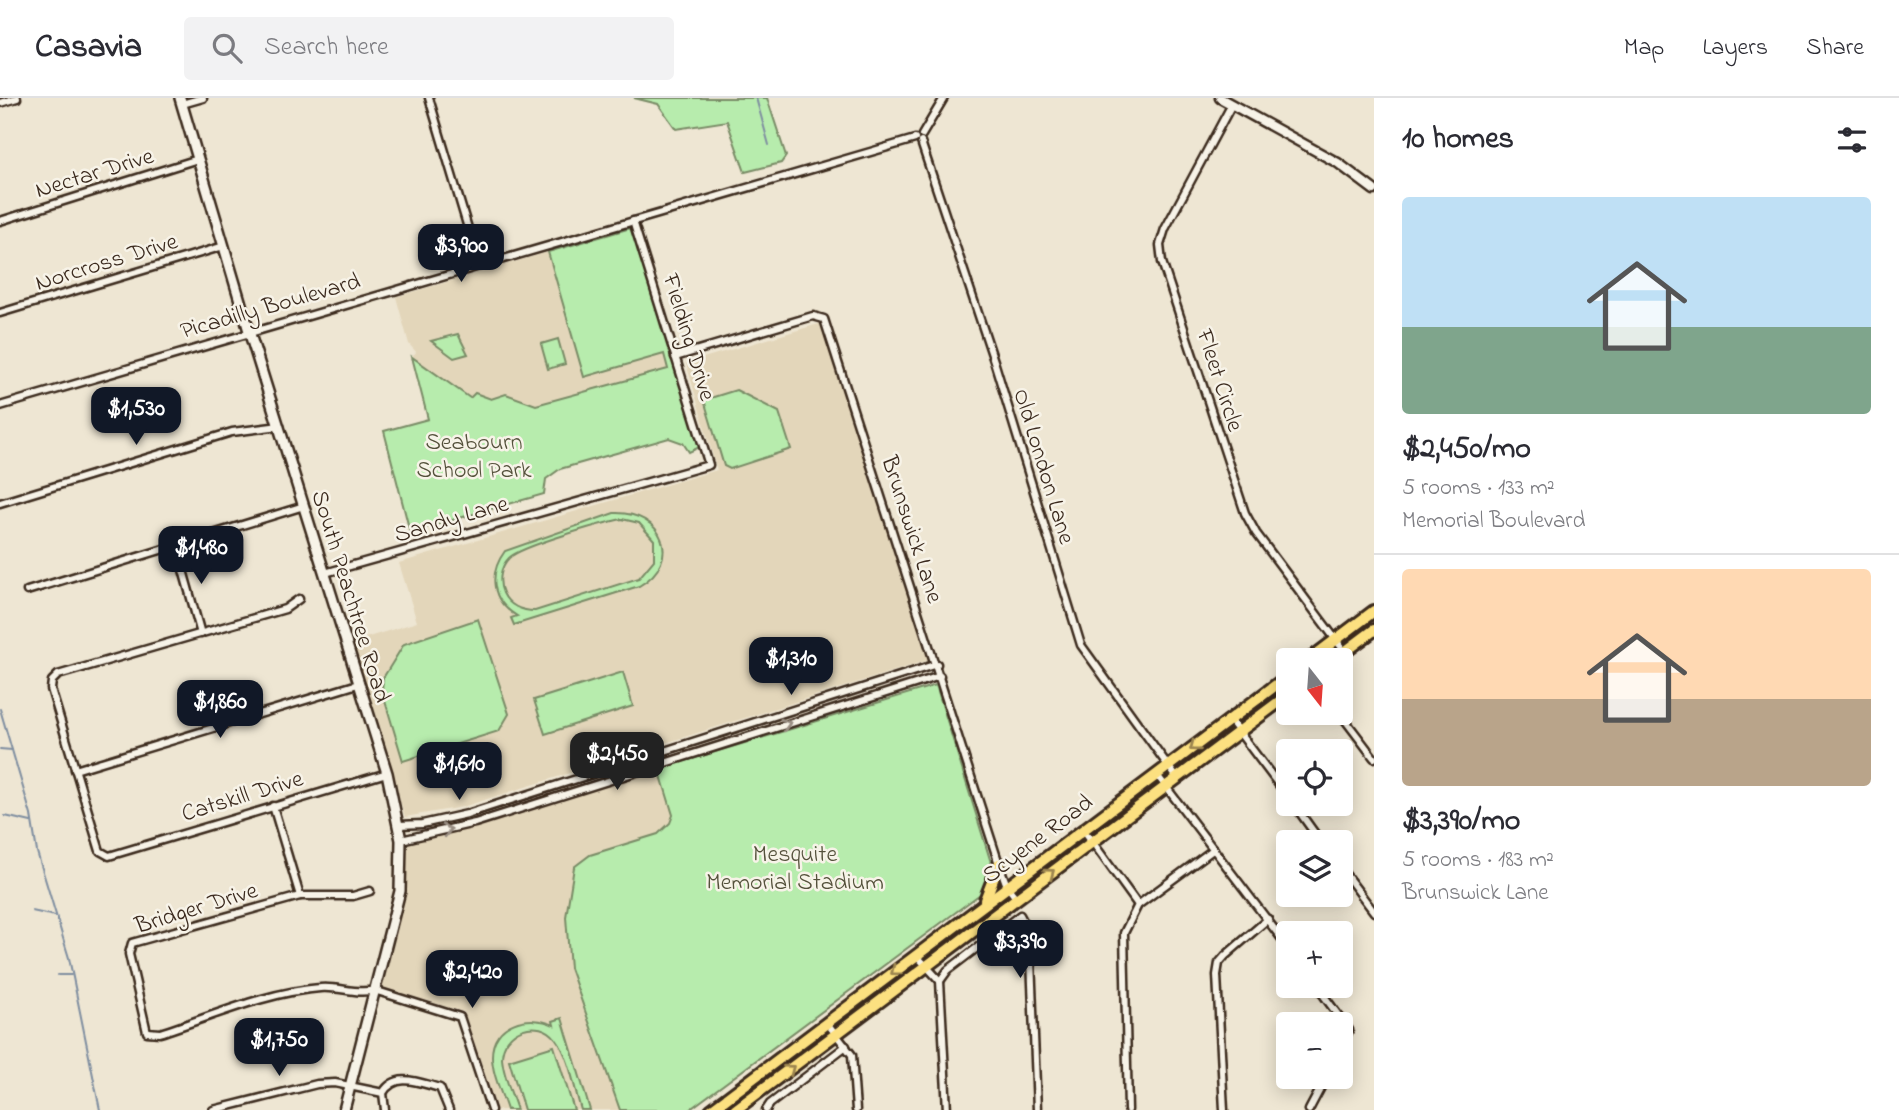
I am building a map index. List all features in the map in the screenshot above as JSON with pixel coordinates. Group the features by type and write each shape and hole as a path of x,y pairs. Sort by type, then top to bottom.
{"main road":[{"name":"South Peachtree Road","path":"181,101 249,331 387,773 399,825 400,891 348,1085 344,1110"},
{"path":"1326,648 1374,611"},
{"path":"1350,648 1374,630"},
{"name":"Scyene Road","path":"711,1110 1276,685"},
{"name":"Scyene Road","path":"735,1110 1276,704"},
{"path":"982,905 999,864"}],"street":[{"path":"0,103 17,98"},
{"path":"181,101 203,98"},
{"path":"429,98 479,265"},
{"path":"919,139 944,98"},
{"path":"1220,98 1234,101 1348,169 1374,190"},
{"name":"Fleet Circle","path":"1234,101 1165,229 1160,245 1163,262 1245,513 1256,533 1342,648"},
{"name":"Picadilly Boulevard","path":"0,406 249,331 919,139"},
{"name":"Old London Lane","path":"919,139 994,361 1078,638 1177,778"},
{"name":"Nectar Drive","path":"0,221 198,159"},
{"name":"Fielding Drive","path":"633,221 709,465"},
{"name":"Norcross Drive","path":"0,313 224,246"},
{"name":"Brunswick Lane","path":"675,357 813,316 824,319 937,664 999,864 1007,886 1016,898"},
{"path":"0,503 232,432 280,426"},
{"name":"Sandy Lane","path":"325,573 709,465"},
{"path":"27,591 304,506"},
{"path":"176,545 201,634"},
{"path":"299,599 285,609 58,675 52,681 51,689 75,769 358,684"},
{"path":"399,825 422,824 467,814 937,664"},
{"path":"401,840 475,823 940,676"},
{"path":"1230,720 1276,781"},
{"path":"1349,725 1374,758"},
{"name":"Catskill Drive","path":"75,769 100,850 109,856 387,773"},
{"path":"1157,775 1276,930"},
{"path":"273,806 300,897"},
{"path":"1083,829 1139,905"},
{"path":"1128,1110 1124,933 1139,905 1214,849"},
{"path":"1353,884 1374,912"},
{"name":"Bridger Drive","path":"370,891 353,896 300,897 132,943 129,954 147,1032 160,1033 293,992 321,987 366,992 374,989"},
{"path":"947,1110 940,981 948,970 1020,915 1030,934 1037,1110"},
{"path":"1224,1110 1217,975 1219,963 1268,919"},
{"path":"916,955 940,981"},
{"path":"374,989 460,1017 491,1110"},
{"path":"826,1023 846,1046 854,1061 856,1110"},
{"path":"766,1110 769,1104 846,1046"},
{"path":"385,1110 383,1093 393,1082 402,1079 440,1088 449,1110"},
{"path":"213,1110 288,1089 317,1084 348,1085 383,1093"},
{"path":"1310,1110 1320,1089"}],"shaded area":[{"path":"548,252 584,377 664,354 668,369 536,405 506,394 491,399 471,398 412,357 416,352 409,344 396,297"},
{"path":"822,323 929,660 462,807 405,817 352,642 417,622 399,563 717,470 686,363"},
{"path":"659,769 673,815 670,823 570,906 566,917 570,968 620,1110 497,1110 464,1012 382,987 405,900 407,840"}],"green space":[{"path":"634,98 767,98 786,156 781,163 745,172 727,121 676,129 658,104"},
{"name":"Seabourn School Park","path":"634,227 700,447 689,452 683,443 669,438 560,469 546,479 544,494 410,532 384,431 428,419 412,357 470,398 475,393 491,399 506,394 536,405 668,369 664,354 584,377 548,252"},
{"path":"458,334 468,354 454,358 431,341"},
{"path":"558,339 565,364 548,369 541,344"},
{"path":"736,390 779,412 791,449 730,469 724,466 704,400"},
{"path":"614,513 631,514 655,528 664,551 661,563 653,575 639,586 514,625 511,618 517,616 508,610 497,595 494,578 505,551","holes":["622,519 639,523 654,540 654,560 639,578 535,611 516,607 503,593 502,570 509,558 517,553 612,521"]},
{"path":"478,619 509,714 499,731 403,761 382,691 383,678 404,644"},
{"path":"623,672 633,706 545,734 534,700"},
{"name":"Mesquite Memorial Stadium","path":"936,685 993,869 987,889 689,1110 620,1110 570,968 566,917 574,867 590,855 658,834 670,823 673,815 659,769"},
{"path":"562,1018 590,1110 581,1110 568,1064 556,1039 540,1028 531,1028 515,1034 504,1048 504,1071 517,1110 507,1110 492,1063 498,1036 505,1029 523,1021 534,1020 554,1025 553,1021"},
{"path":"554,1046 574,1110 524,1110 509,1060"}],"waterway":[{"path":"756,98 769,145"},
{"path":"0,709 31,815 37,852 69,958 100,1110"},
{"path":"0,749 12,750"},
{"path":"5,816 31,822"},
{"path":"32,911 55,916"},
{"path":"58,975 71,975"}]}
